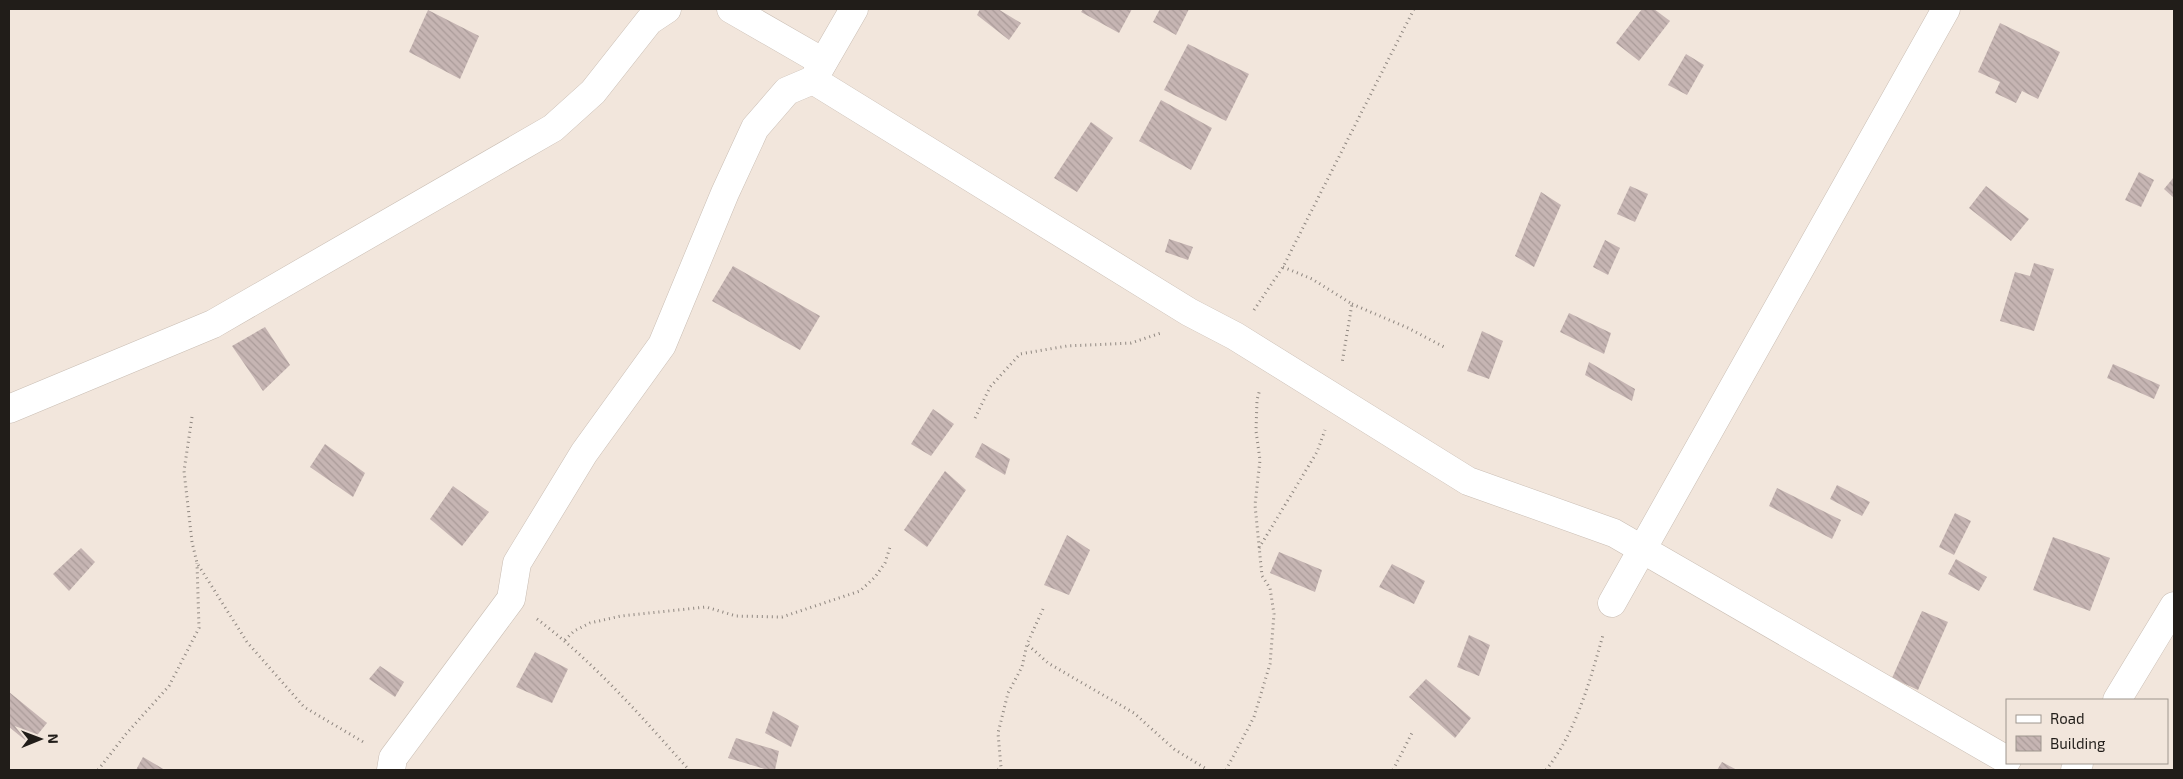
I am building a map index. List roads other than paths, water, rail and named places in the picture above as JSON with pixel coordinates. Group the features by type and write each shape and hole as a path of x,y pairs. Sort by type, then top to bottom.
{"street":[{"path":"9,409 213,324 553,128 593,92 649,21 667,9"},
{"path":"731,9 818,71 1189,312 1235,336 1468,481 1614,533 2006,759"},
{"path":"392,764 511,599 517,562 584,453 662,345 725,193 755,128 787,91 818,71 854,9"},
{"path":"1612,603 1946,9"},
{"path":"2118,699 2174,606"},
{"path":"2013,764 2024,770"}]}
